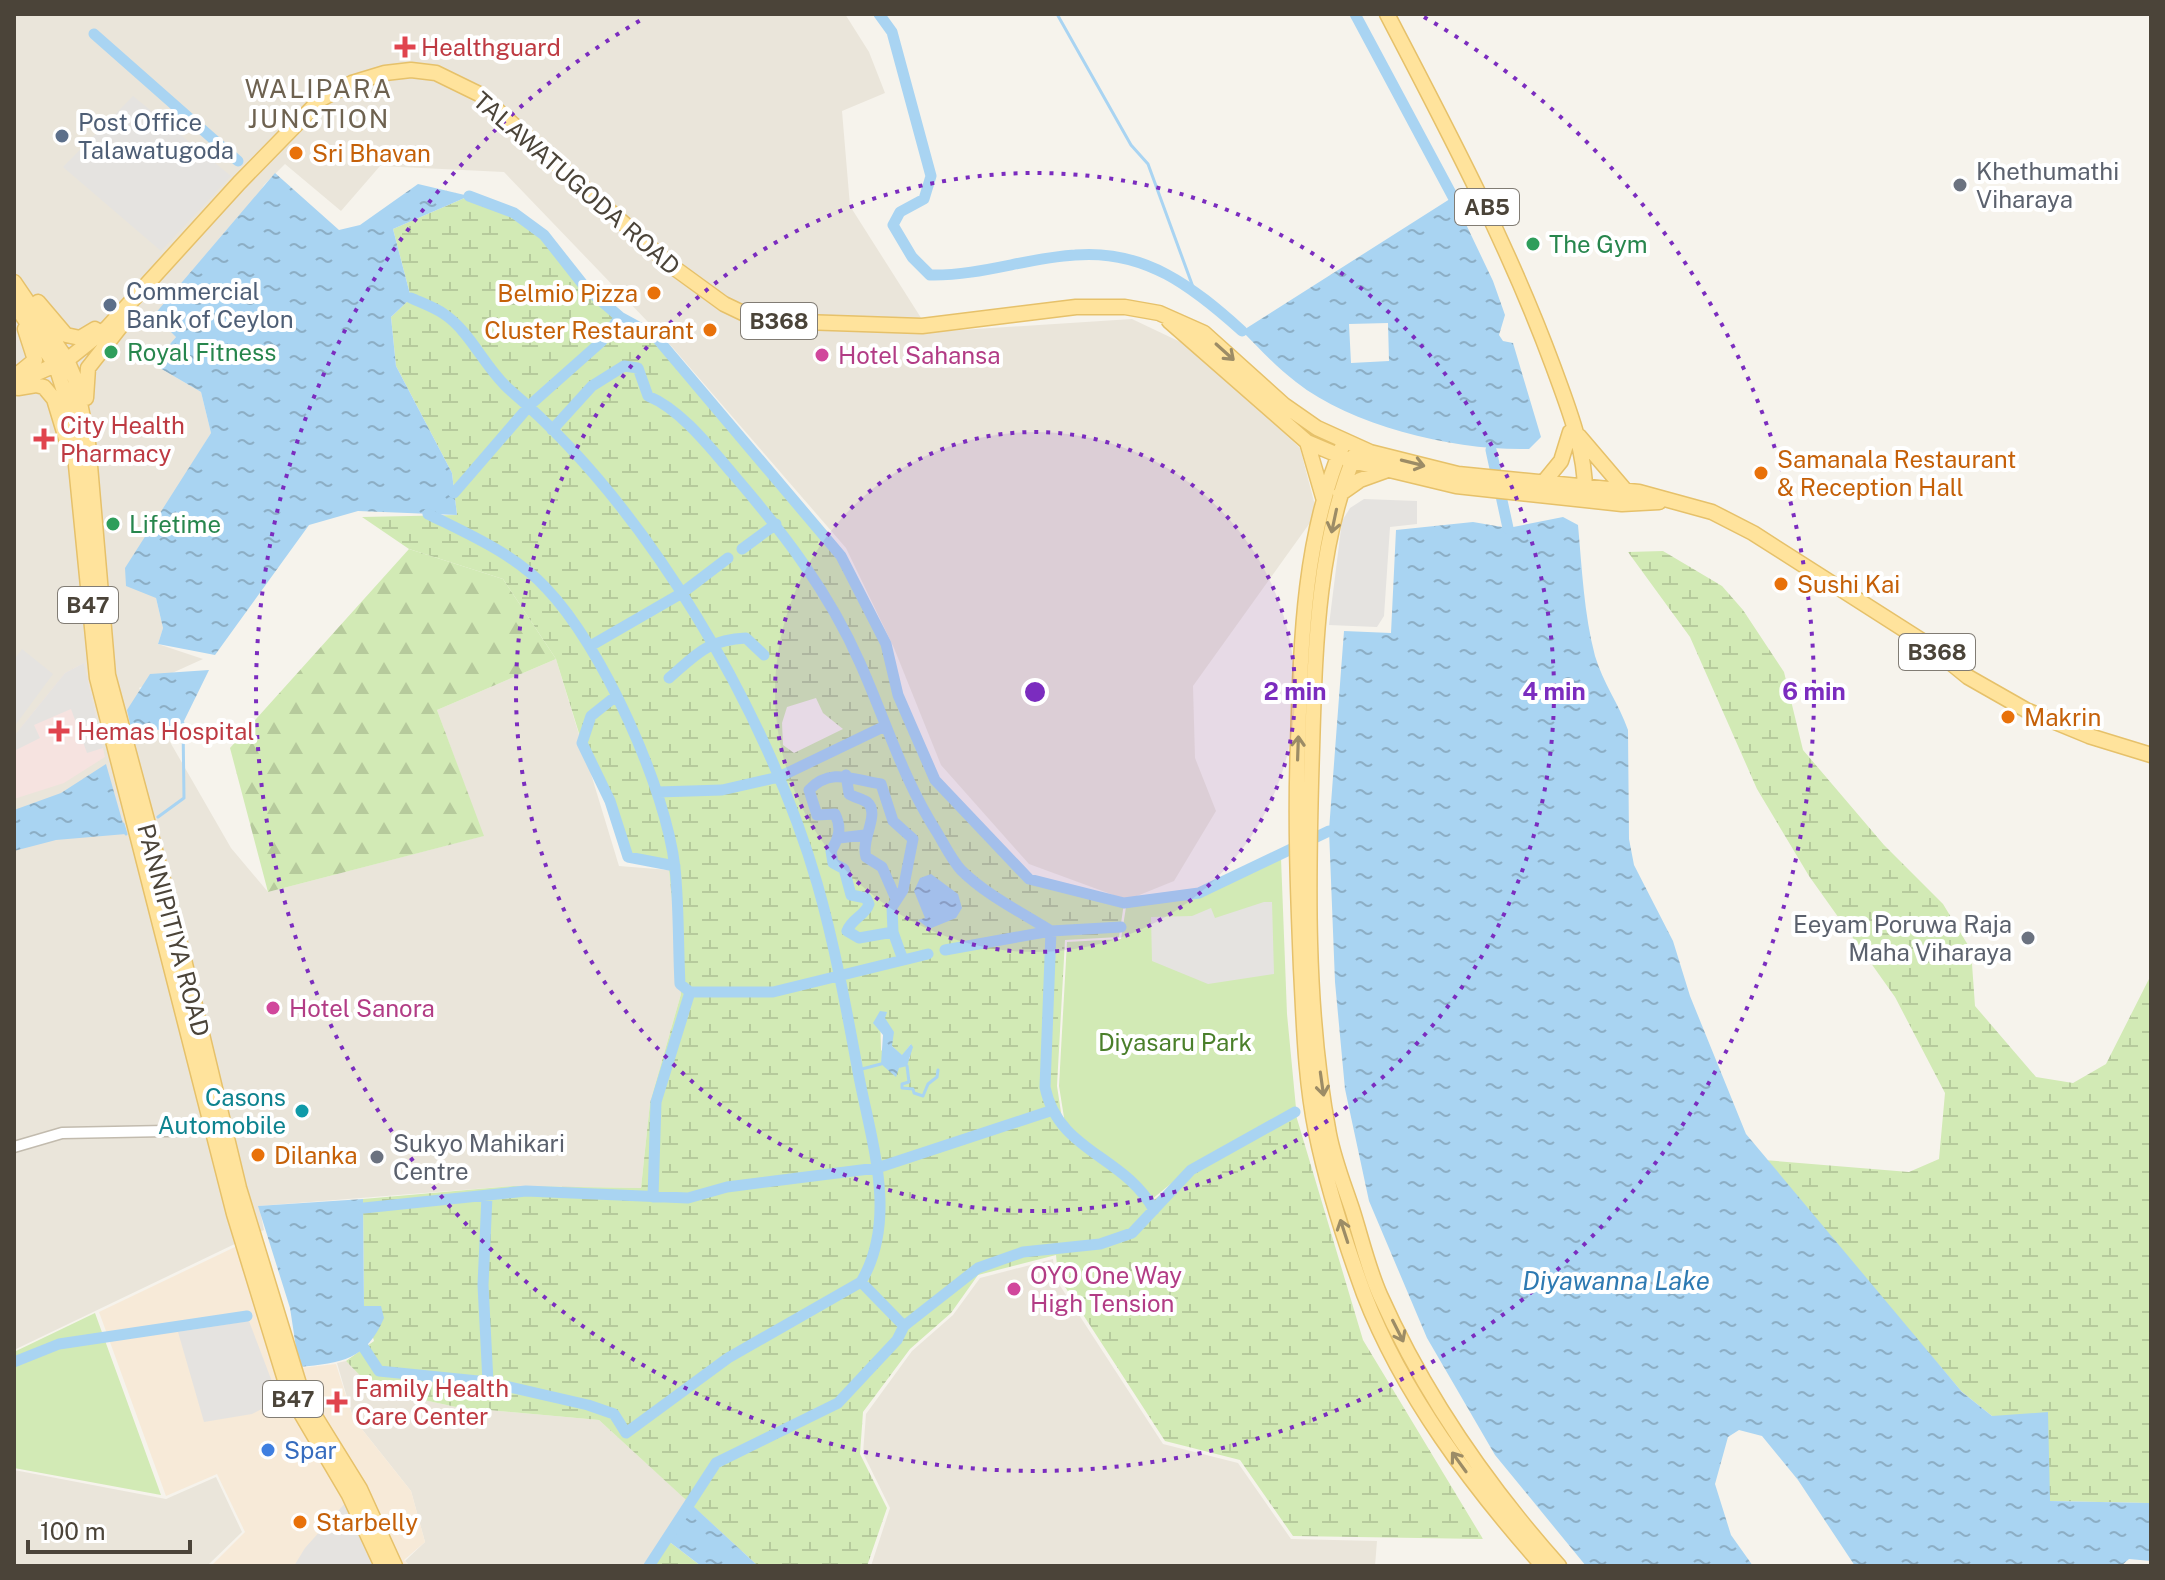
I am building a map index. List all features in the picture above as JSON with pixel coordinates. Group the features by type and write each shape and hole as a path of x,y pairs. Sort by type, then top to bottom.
{"main road":[{"name":"AB5","path":"1387,14 1486,203 1568,409 1574,433 1579,493"},
{"name":"TALAWATUGODA ROAD","path":"14,386 61,363 140,296 239,183 321,99 352,83 385,73 411,70 436,73 479,94 669,264 724,304 747,315 773,321 922,326 1076,307 1125,307 1159,313 1204,333 1284,405 1348,451 1386,471 1579,493 1625,490 1712,512 1753,533 1930,646 1968,677 2026,710 2089,736 2151,755"},
{"path":"14,282 32,295 61,330 73,338 89,334 140,296"},
{"name":"PANNIPITIYA ROAD","path":"14,282 61,363 76,465 97,678 289,1393 349,1495 382,1566"},
{"path":"86,432 88,368 119,331 140,296"},
{"path":"14,376 35,360 15,305"},
{"name":"PANNIPITIYA ROAD","path":"15,305 75,379 86,432 108,675 219,1130 303,1397 360,1489 395,1566"},
{"name":"TALAWATUGODA ROAD","path":"1159,313 1307,442 1457,480"},
{"path":"14,386 36,385 50,393 76,465"},
{"name":"AB5","path":"1543,483 1561,461 1574,433"},
{"path":"1574,433 1625,490"},
{"path":"1307,442 1323,498"},
{"path":"1304,827 1317,627 1348,451"},
{"path":"1348,451 1323,498 1304,620 1306,1064 1316,1131 1365,1296 1438,1433 1497,1514 1543,1566"},
{"path":"1340,494 1360,480 1386,471"},
{"name":"TALAWATUGODA ROAD","path":"1515,487 1543,483 1622,504 1667,501"},
{"path":"1304,866 1314,1007 1329,1136 1379,1293 1432,1395 1510,1512 1559,1566"}],"street":[{"path":"14,1147 62,1133 219,1130"}],"shaded area":[{"path":"14,14 845,14 869,52 885,93 842,111 850,206 930,332 1132,319 1193,348 1300,448 1317,513 1193,686 1195,758 1216,811 1174,881 1127,900 1029,864 941,765 894,648 846,548 673,348 504,172 380,166 341,211 285,164 264,185 176,337 153,364 201,392 211,433 158,521 156,598 163,628 158,644 203,659 139,688 231,848 268,892 483,836 437,710 556,659 619,866 669,870 681,994 650,1103 641,1188 513,1186 259,1206 264,1230 14,1350"},
{"path":"133,96 231,176 161,251 63,167"},
{"path":"1364,499 1417,501 1417,524 1390,527 1384,616 1377,627 1329,625 1342,521 1350,508"},
{"path":"22,649 53,674 14,727 14,660"},
{"name":"Hemas Hospital","path":"84,663 105,757 64,783 14,799 14,736 65,673"},
{"path":"84,663 103,748 87,753 71,709 34,725 40,738 14,751 14,736 65,673"},
{"path":"1272,902 1274,974 1208,984 1152,961 1151,917 1192,916 1211,908 1215,918"},
{"path":"237,1246 282,1396 342,1499 373,1566 211,1566 245,1532 217,1474 166,1496 99,1312"},
{"path":"1053,1259 1055,1278 1163,1444 1238,1463 1291,1539 1377,1541 1375,1566 871,1566 890,1508 863,1453 866,1414 912,1351 953,1315 980,1278"},
{"path":"249,1321 279,1400 252,1414 204,1422 178,1332"},
{"path":"346,1361 373,1389 456,1407 599,1420 691,1504 648,1566 410,1566 405,1561 425,1542 411,1491 353,1418 337,1363"},
{"path":"336,1364 353,1418 411,1491 425,1542 404,1560 409,1566 402,1566 309,1395 300,1368"},
{"path":"14,1470 166,1499 216,1477 242,1532 207,1566 14,1566"},
{"path":"347,1501 374,1566 294,1566 305,1548"}],"green space":[{"path":"469,196 514,213 544,235 585,287 620,317 655,336 841,556 886,644 898,695 935,780 1029,879 1124,903 1119,937 1065,940 1057,1086 1064,1132 1113,1164 1150,1203 1191,1170 1295,1112 1363,1340 1483,1539 1293,1536 1240,1460 1165,1441 1058,1276 1056,1255 978,1275 951,1313 910,1349 863,1412 860,1454 887,1508 867,1566 758,1566 599,1420 456,1407 373,1389 346,1361 374,1341 364,1306 363,1199 513,1186 641,1188 650,1103 681,994 669,870 628,857 610,801 582,743 556,659 503,579 409,549 362,517 457,515 452,473 396,366 391,317 411,298 393,229","holes":["816,698 823,713 843,729 794,753 783,745 782,723 787,707","880,1011 892,1036 892,1046 902,1056 911,1044 910,1058 899,1068 881,1050"]},
{"path":"409,549 503,579 556,659 437,710 484,836 268,892 230,748"},
{"path":"1663,551 1722,586 1743,610 1784,672 1803,750 1884,845 1943,904 1971,950 1975,1006 2036,1077 2073,1083 2106,1064 2151,975 2151,1551 2148,1503 2050,1501 1992,1416 1962,1392 1764,1160 1909,1172 1939,1159 1945,1093 1895,997 1809,876 1757,789 1690,637 1628,552"},
{"name":"Diyasaru Park","path":"1281,858 1287,1014 1296,1108 1190,1168 1151,1200 1115,1162 1066,1130 1059,1086 1067,942 1121,939 1126,907 1200,897"},
{"path":"95,1313 161,1495 14,1468 14,1352"},
{"path":"667,1540 701,1566 649,1566"}],"water":[{"path":"275,173 339,230 360,225 418,184 469,196 393,229 411,298 391,317 396,366 452,473 457,515 358,511 309,525 215,655 158,644 163,628 156,598 126,586 125,568 211,433 201,392 153,364 176,337 154,315"},
{"path":"1453,197 1493,281 1505,315 1499,335 1503,341 1513,343 1541,437 1529,449 1501,449 1439,441 1376,424 1319,398 1275,364 1242,331","holes":["1388,323 1389,361 1351,363 1349,324"]},
{"name":"Diyawanna Lake","path":"1563,517 1578,525 1591,640 1602,675 1628,730 1629,839 1634,865 1673,941 1690,996 1746,1134 1962,1392 1992,1416 2048,1412 2050,1501 2149,1503 2151,1561 2129,1559 2121,1566 1855,1566 1798,1480 1762,1436 1739,1430 1728,1437 1715,1484 1731,1535 1753,1566 1586,1566 1495,1455 1427,1338 1369,1201 1345,1089 1335,982 1329,830 1344,631 1391,633 1396,530 1473,522 1508,528"},
{"path":"209,670 183,723 133,737 127,710 150,674"},
{"path":"106,764 126,834 56,840 14,851 14,810 61,793"},
{"path":"931,874 958,894 962,908 956,918 929,929 918,920 925,918 914,891 920,878"},
{"path":"880,1011 887,1012 885,1018 894,1032 892,1046 902,1055 911,1044 913,1047 907,1066 899,1068 896,1077 881,1064 883,1035 873,1023"},
{"path":"363,1199 364,1306 381,1306 384,1318 369,1343 351,1357 328,1364 299,1367 290,1308 258,1206"},
{"path":"691,1504 758,1566 701,1566 667,1540"}],"waterway":[{"path":"879,14 892,32 931,176 924,199 900,212 893,225 912,257 930,275 967,273 1075,255 1124,258 1166,274 1186,286 1242,331"},
{"path":"1057,14 1131,145 1148,164 1193,287"},
{"path":"1355,14 1453,197"},
{"path":"94,34 238,161"},
{"path":"454,493 530,405 601,342 620,317 585,287 544,235 514,213 469,196"},
{"path":"364,1348 379,1371 488,1382 588,1405 614,1414 626,1433 728,1358 861,1282 872,1258 880,1208 870,1129 835,955 817,883 795,817 734,682 654,552 609,493 561,438 502,382 454,322 436,309 411,298"},
{"path":"620,317 655,336 841,556 886,644 898,695 935,780 1029,879 1124,903 1199,893 1329,831"},
{"path":"552,430 592,386 624,366 638,368 648,396 693,429 786,540 819,587 848,637 915,793 955,862 981,887 1051,931 1045,1087 1052,1109 1077,1140 1126,1177 1154,1210"},
{"path":"1491,450 1508,528"},
{"path":"428,514 490,546 534,576 567,613 609,681 645,760 669,835 675,868 680,984 690,992 773,992 928,954"},
{"path":"742,549 776,524"},
{"path":"592,645 682,593 728,558"},
{"path":"669,678 703,650 733,639 746,638 764,655"},
{"path":"616,696 591,716 582,743 610,801 628,857 675,866"},
{"path":"158,817 184,798 183,723"},
{"path":"658,792 722,790 779,777 885,726"},
{"path":"846,775 849,794 871,807 866,857 882,867 896,899"},
{"path":"893,932 859,938 847,931 869,904 866,898 851,895 844,869 833,863 831,851 839,833 838,824 835,814 817,815 809,790 817,783 843,777 881,784 893,821 913,839 903,890 892,907 893,932 903,960"},
{"path":"123,824 126,834"},
{"path":"839,838 865,835"},
{"path":"945,950 1051,931 1121,927"},
{"path":"653,1197 656,1102 690,992"},
{"path":"858,1070 881,1064"},
{"path":"907,1066 909,1082 902,1084 902,1088 913,1089 914,1093 923,1096 928,1084 937,1077 938,1070"},
{"path":"364,1208 526,1191 688,1198 727,1187 877,1168 1050,1111"},
{"path":"649,1566 716,1463 838,1403 897,1340 904,1326 978,1268 1023,1252 1100,1244 1132,1233 1191,1170 1295,1112"},
{"path":"487,1196 483,1285 488,1382"},
{"path":"861,1282 904,1326"},
{"path":"14,1362 59,1344 247,1316"}],"place":[{"name":"Healthguard","path":"405,47"},
{"name":"Post Office Talawatugoda","path":"62,136"},
{"name":"Sri Bhavan","path":"296,153"},
{"name":"Khethumathi Viharaya","path":"1960,185"},
{"name":"The Gym","path":"1533,244"},
{"name":"Belmio Pizza","path":"654,293"},
{"name":"Commercial Bank of Ceylon","path":"110,305"},
{"name":"Cluster Restaurant","path":"710,330"},
{"name":"Royal Fitness","path":"111,352"},
{"name":"Hotel Sahansa","path":"822,355"},
{"name":"City Health Pharmacy","path":"44,439"},
{"name":"Samanala Restaurant & Reception Hall","path":"1761,473"},
{"name":"Lifetime","path":"113,524"},
{"name":"Sushi Kai","path":"1781,584"},
{"name":"Makrin","path":"2008,717"},
{"name":"Hemas Hospital","path":"59,731"},
{"name":"Eeyam Poruwa Raja Maha Viharaya","path":"2028,938"},
{"name":"Hotel Sanora","path":"273,1008"},
{"name":"Casons Automobile","path":"302,1111"},
{"name":"Dilanka","path":"258,1155"},
{"name":"Sukyo Mahikari Centre","path":"377,1157"},
{"name":"OYO One Way High Tension","path":"1014,1289"},
{"name":"Family Health Care Center","path":"337,1402"},
{"name":"Spar","path":"268,1450"},
{"name":"Starbelly","path":"300,1522"}],"district":[{"name":"WALIPARA JUNCTION","path":"319,103"}]}
